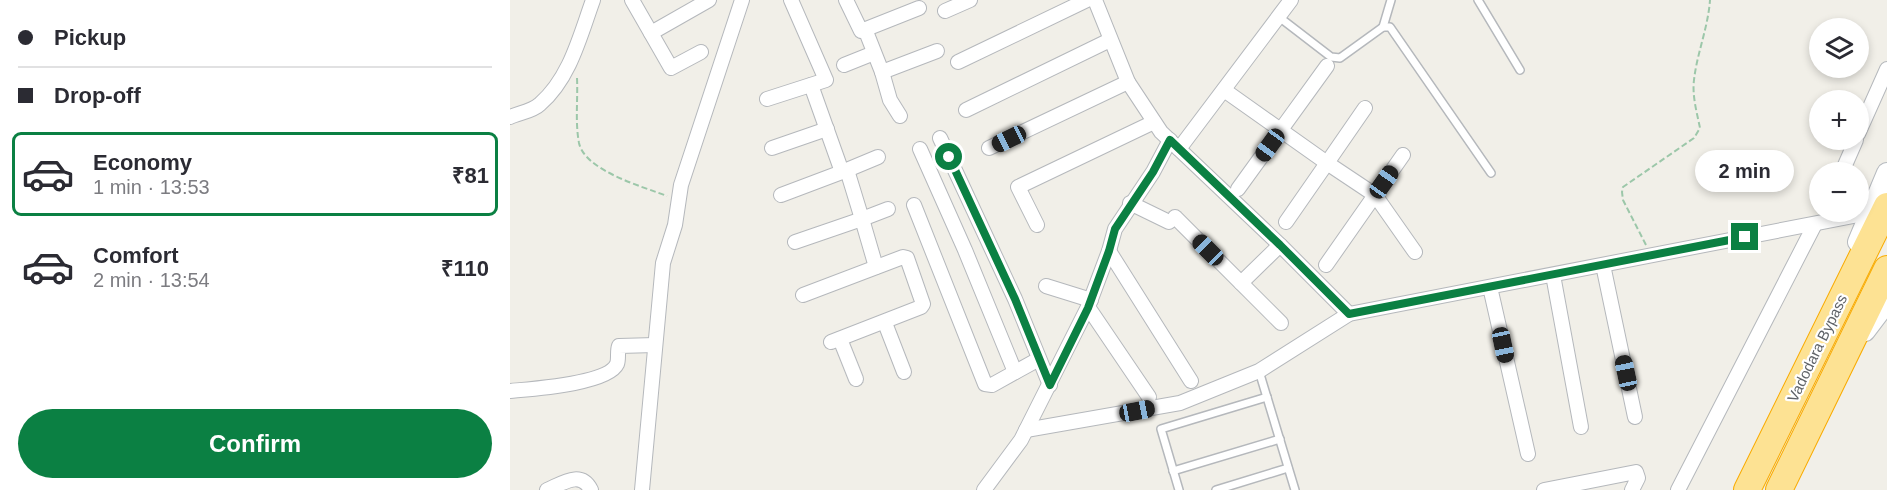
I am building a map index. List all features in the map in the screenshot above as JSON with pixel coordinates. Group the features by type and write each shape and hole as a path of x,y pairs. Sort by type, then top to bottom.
{"highway":[{"name":"Vadodara Bypass","path":"1747,490 1821,340 1878,210"},
{"name":"Vadodara Bypass","path":"1779,490 1887,269"}],"street":[{"path":"510,117 539,106 559,83 571,60 592,0"},
{"path":"632,0 671,68 701,52"},
{"path":"651,33 709,0"},
{"path":"642,490 663,263 675,225 681,185 742,0"},
{"path":"767,99 824,82 826,78 791,0"},
{"path":"846,0 861,31 919,8"},
{"path":"945,11 970,0"},
{"path":"958,62 1087,0"},
{"path":"1095,0 1128,82 1154,122 1349,314"},
{"path":"984,490 1026,430 1050,385 1089,304 1115,229 1130,203 1174,144 1224,90 1282,7"},
{"path":"865,29 890,100 900,116"},
{"path":"966,110 1110,40"},
{"path":"882,72 937,51"},
{"path":"844,65 874,53"},
{"path":"1238,189 1328,66"},
{"path":"1869,109 1887,69"},
{"path":"989,148 1128,82"},
{"path":"811,85 845,171 876,267"},
{"path":"1224,90 1375,195 1415,252"},
{"path":"1286,222 1365,108"},
{"path":"1037,225 1018,187 1154,122"},
{"path":"772,148 827,129"},
{"path":"940,138 1015,299 1050,385"},
{"path":"920,149 965,250 1015,372"},
{"path":"1326,265 1403,155"},
{"path":"781,195 878,157"},
{"path":"1878,210 1887,173"},
{"path":"1130,203 1172,219 1281,323"},
{"path":"914,205 985,384 992,385 1039,359"},
{"path":"795,242 888,208"},
{"path":"1026,430 1180,403 1259,371 1349,314 1820,222"},
{"path":"1678,490 1815,224"},
{"path":"1241,283 1280,245"},
{"path":"1109,251 1191,381"},
{"path":"802,295 903,257 907,258 923,304 921,308 836,340 856,379"},
{"path":"1603,265 1635,417"},
{"path":"1553,275 1581,427"},
{"path":"1046,286 1089,304 1149,397"},
{"path":"1491,287 1528,454"},
{"path":"1842,361 1887,302"},
{"path":"885,323 904,372"},
{"path":"510,391 580,382 601,376 611,371 617,364 619,346 655,345"},
{"path":"1544,490 1636,472 1638,478 1632,490"},
{"path":"547,490 573,478 582,480 591,490"}],"lane":[{"path":"1383,27 1391,0"},
{"path":"1478,0 1520,70"},
{"path":"1282,7 1331,57 1336,59 1383,27 1390,27 1491,173"},
{"path":"1259,371 1295,490"},
{"path":"1179,490 1161,429 1267,397"},
{"path":"1173,471 1280,439"},
{"path":"1216,490 1288,468"}],"path":[{"path":"1651,256 1623,200 1623,187 1699,133 1694,81 1709,18 1710,0"},
{"path":"571,60 577,76 579,144 584,154 605,171 678,201"}],"route":[{"path":"949,157 1015,299 1050,385 1088,308 1115,229 1130,203 1153,172 1170,140 1349,314 1745,237"}]}
